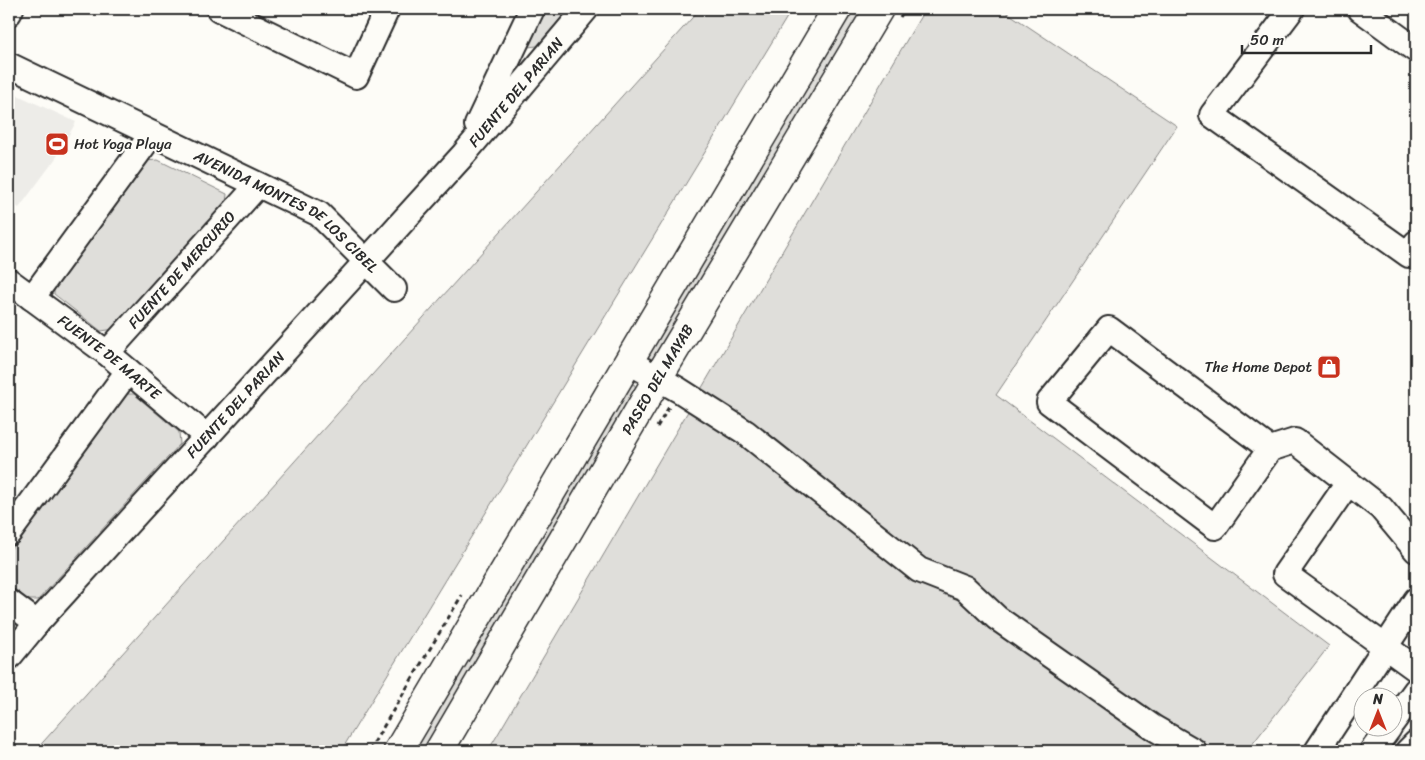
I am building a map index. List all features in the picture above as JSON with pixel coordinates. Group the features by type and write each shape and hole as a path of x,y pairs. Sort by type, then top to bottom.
{"main road":[{"path":"398,751 837,9"},
{"name":"PASEO DEL MAYAB","path":"438,751 879,9"}],"street":[{"path":"9,13 11,9"},
{"path":"219,9 356,76 387,9"},
{"name":"FUENTE DEL PARIAN","path":"464,154 532,9"},
{"name":"FUENTE DEL PARIAN","path":"9,657 37,622 464,154 586,9"},
{"path":"1292,9 1212,115 1408,255 1416,242"},
{"path":"1360,9 1416,50"},
{"name":"AVENIDA MONTES DE LOS CIBEL","path":"9,65 319,214 394,289"},
{"path":"32,298 152,134"},
{"name":"FUENTE DE MERCURIO","path":"107,353 258,185"},
{"name":"FUENTE DE MARTE","path":"9,281 107,353 207,437"},
{"path":"1270,449 1109,329 1049,402 1215,527 1270,449 1295,441 1381,508 1416,550"},
{"path":"629,362 745,432 919,570 965,588 997,618 1154,728 1194,751"},
{"path":"9,534 128,371"},
{"path":"1348,483 1285,574 1416,669"},
{"path":"1317,751 1416,600"},
{"path":"9,602 37,622"},
{"path":"1402,709 1416,690"},
{"path":"1372,751 1382,738"},
{"path":"1408,751 1416,743"}],"shaded area":[{"path":"546,9 569,9 537,46 528,47"},
{"path":"700,9 792,9 341,751 35,751"},
{"path":"852,9 863,9 653,365 644,361"},
{"path":"925,9 1002,9 1177,126 996,395 1329,646 1247,751 488,751"},
{"path":"9,91 76,122 56,158 19,208 9,201"},
{"path":"158,160 227,194 226,203 115,329 101,331 54,294 54,286 144,161"},
{"path":"634,384 637,390 422,751 413,751 629,387"},
{"path":"123,394 134,394 179,432 180,444 38,600 26,600 9,586 9,551"}],"place":[{"name":"Hot Yoga Playa","path":"57,144"},
{"name":"The Home Depot","path":"1329,367"}]}
